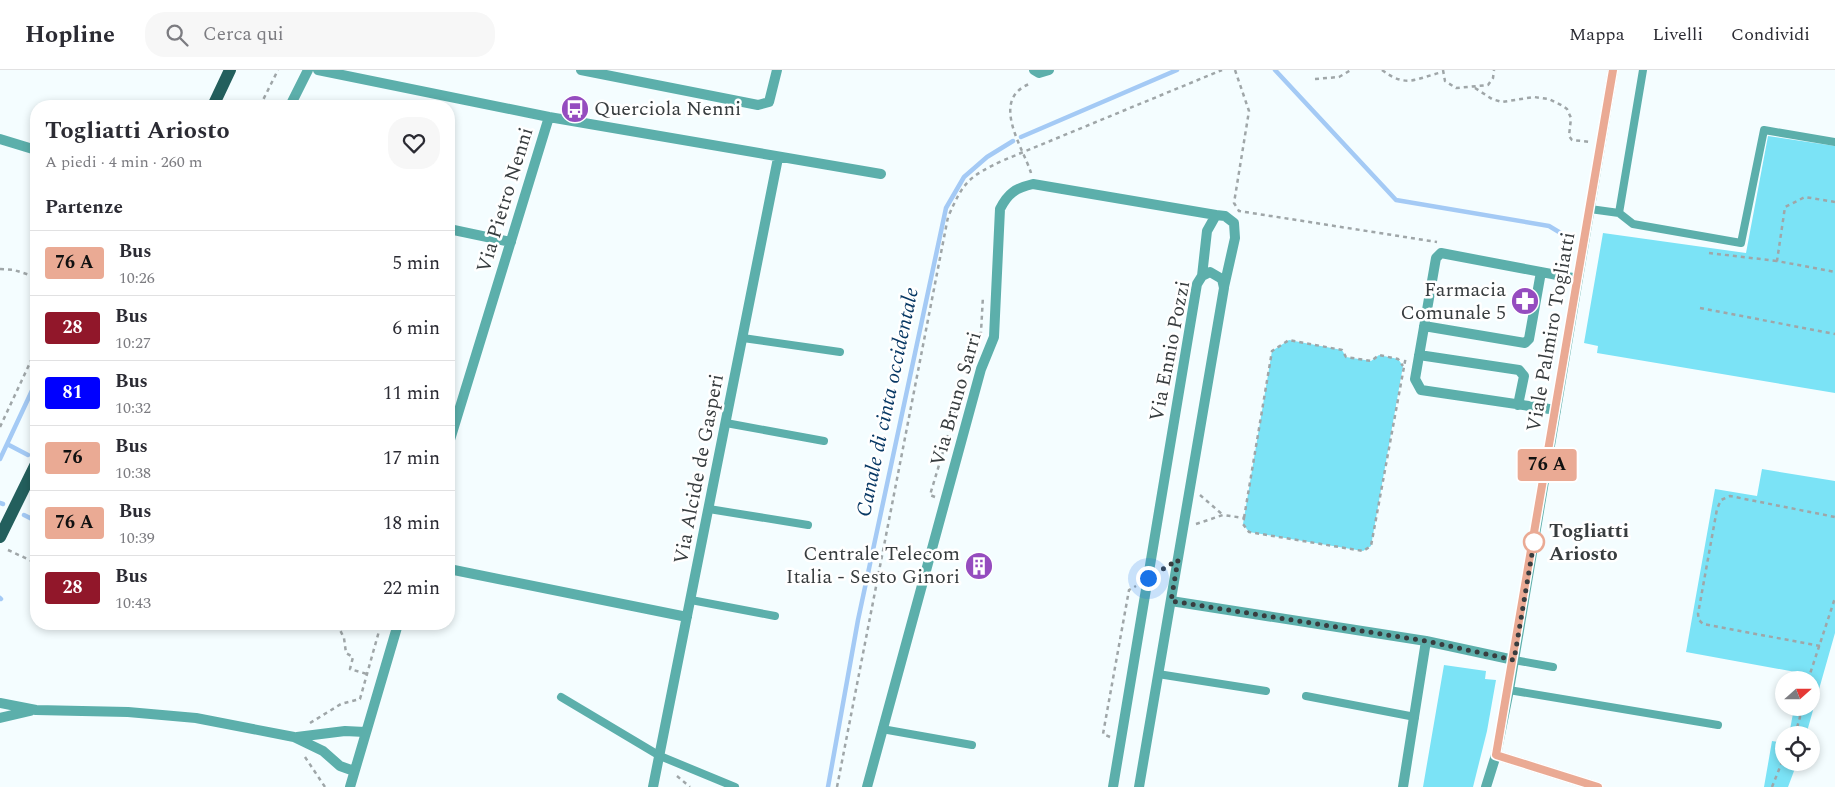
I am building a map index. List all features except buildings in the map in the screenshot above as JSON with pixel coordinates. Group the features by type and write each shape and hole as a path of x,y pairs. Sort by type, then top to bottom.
{"main road":[{"path":"215,100 230,70"},
{"path":"0,537 30,476"}],"street":[{"path":"293,100 308,70"},
{"path":"318,70 549,118"},
{"path":"581,70 758,105 769,102 778,70"},
{"path":"1034,70 1038,73 1049,70"},
{"name":"Viale Palmiro Togliatti","path":"1486,787 1496,755 1509,690 1613,70"},
{"name":"Via Pietro Nenni","path":"455,422 549,118 881,174"},
{"path":"0,139 30,148"},
{"name":"Via Alcide de Gasperi","path":"653,787 778,158"},
{"name":"Via Bruno Sarri","path":"866,787 981,369 994,337 1000,209 1005,198 1016,189 1033,184 1216,215"},
{"path":"1202,276 1207,231 1216,215 1225,216 1234,223 1235,238 1224,288"},
{"path":"455,230 511,242"},
{"path":"1556,410 1421,390 1415,379 1419,355 1436,258 1441,253 1578,279"},
{"path":"1424,326 1525,343 1529,339 1541,272"},
{"name":"Via Ennio Pozzi","path":"1113,787 1197,284 1202,276 1215,273 1222,279 1224,288 1139,787"},
{"path":"1419,355 1519,370 1524,376 1518,405"},
{"path":"455,570 687,617"},
{"path":"1171,601 1426,641 1514,660"},
{"path":"350,787 396,630"},
{"path":"1404,787 1426,641"},
{"path":"0,703 36,710 128,712 196,718 301,738 323,751 340,766 354,771"},
{"path":"0,718 36,710"},
{"path":"301,738 345,731 365,732"},
{"path":"1496,755 1598,787"}],"lane":[{"path":"1619,213 1643,70"},
{"path":"1590,208 1619,213 1633,224 1741,243 1764,130 1835,142"},
{"path":"743,338 840,352"},
{"path":"726,423 824,441"},
{"path":"709,509 808,525"},
{"path":"691,600 776,616"},
{"path":"1514,660 1553,667"},
{"path":"1158,674 1266,691"},
{"path":"1509,690 1718,725"},
{"path":"1306,696 1414,717"},
{"path":"561,697 660,756 735,787"},
{"path":"882,729 972,745"}],"path":[{"path":"263,100 278,70"},
{"path":"838,787 948,217 959,191 976,173 1022,152 1222,70"},
{"path":"1235,70 1249,111 1234,203 1239,211 1443,244 1441,253"},
{"path":"1315,79 1339,77 1351,70"},
{"path":"1382,70 1392,77 1406,82 1443,71 1444,81 1451,87 1476,88 1483,87 1491,82 1494,70"},
{"path":"1025,176 1032,173 1013,129 1009,112 1014,97 1024,87 1035,83"},
{"path":"1476,88 1492,99 1502,102 1534,97 1549,99 1567,109 1570,113 1569,136 1572,140 1601,143"},
{"path":"1777,262 1785,207 1805,197 1835,202"},
{"path":"1709,252 1835,272"},
{"path":"0,269 30,274"},
{"path":"975,350 981,332 983,295"},
{"path":"1700,308 1835,334"},
{"path":"1403,366 1398,359 1379,355 1371,361 1346,357 1342,350 1289,340 1272,351 1243,524 1249,532 1363,551 1371,546 1407,352"},
{"path":"0,427 30,363"},
{"path":"945,500 930,494 958,404"},
{"path":"1198,505 1200,495 1223,515"},
{"path":"1820,646 1703,624 1699,620 1698,614 1716,509 1721,500 1730,496 1835,517"},
{"path":"1194,533 1197,514"},
{"path":"1196,524 1223,515 1244,518"},
{"path":"8,550 30,560"},
{"path":"1112,738 1103,734 1129,590 1148,578"},
{"path":"1811,671 1835,598"},
{"path":"1830,613 1835,615"},
{"path":"340,630 344,638 346,653 353,657 350,669 367,674"},
{"path":"325,787 309,760 301,752 301,738 307,724 341,704 360,699 379,630"},
{"path":"1772,787 1778,771"}],"shaded area":[{"path":"1768,136 1835,146 1835,393 1597,353 1598,346 1584,343 1603,233 1746,253"},
{"path":"1289,340 1342,350 1346,357 1371,361 1379,355 1398,359 1403,366 1371,546 1363,551 1249,532 1243,524 1272,351"},
{"path":"1762,469 1835,481 1835,633 1820,686 1820,671 1790,671 1686,652 1715,489 1757,496"},
{"path":"1444,665 1486,671 1485,679 1496,680 1487,731 1473,787 1423,787"},
{"path":"1793,716 1811,716 1809,726 1791,726"},
{"path":"1772,741 1775,742 1775,771 1794,771 1788,787 1764,787"}],"waterway":[{"name":"Canale di cinta occidentale","path":"1021,137 1177,70"},
{"path":"1275,70 1396,200 1549,226 1564,235"},
{"name":"Canale di cinta occidentale","path":"828,787 858,620 946,208 964,177 987,157 1013,141"},
{"path":"0,459 30,395"},
{"path":"7,444 28,455"},
{"path":"24,515 30,518"}],"bus line":[{"path":"1598,787 1496,755 1512,675 1613,70"}],"place":[{"name":"Querciola Nenni","path":"575,109"},
{"name":"Farmacia Comunale 5","path":"1525,301"},
{"name":"Togliatti Ariosto","path":"1534,542"},
{"name":"Centrale Telecom Italia - Sesto Ginori","path":"979,566"}],"route":[{"path":"1148,578 1178,560 1171,601 1426,641 1514,660 1534,542"}]}
